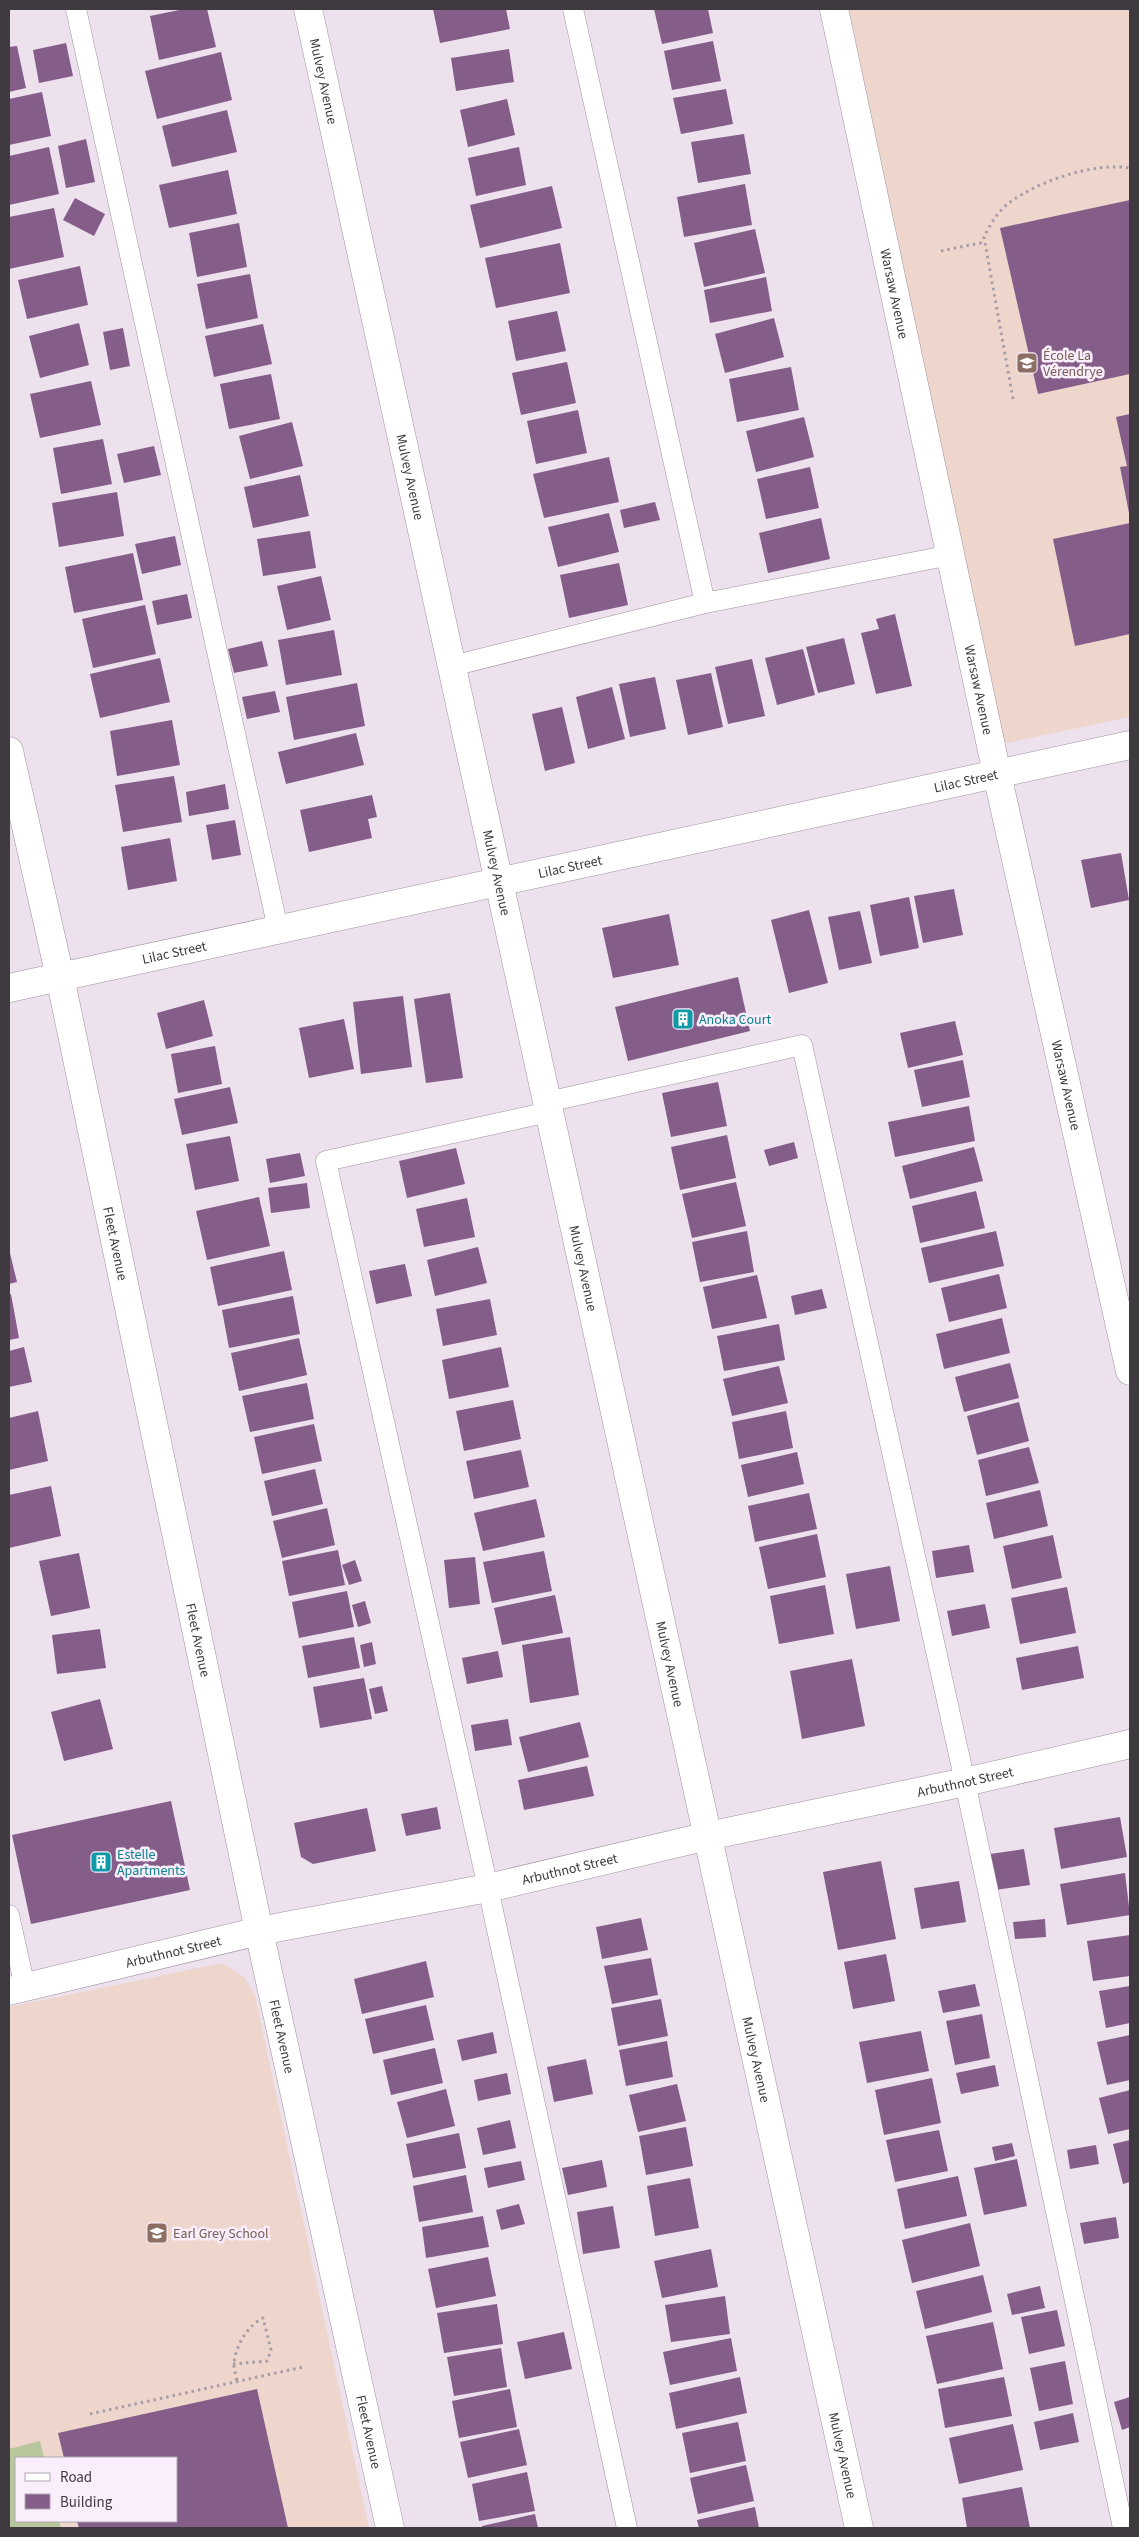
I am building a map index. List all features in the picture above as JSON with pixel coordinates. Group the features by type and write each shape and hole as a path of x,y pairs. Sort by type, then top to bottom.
{"street":[{"name":"Mulvey Avenue","path":"308,9 859,2528"},
{"name":"Warsaw Avenue","path":"834,9 997,774 1130,1371"},
{"name":"Lilac Street","path":"9,988 499,880 1130,745"},
{"name":"Fleet Avenue","path":"9,751 60,977 259,1930 390,2528"},
{"name":"Arbuthnot Street","path":"17,1989 259,1930 488,1888 708,1836 965,1782 1130,1744"}],"lane":[{"path":"76,9 278,930"},
{"path":"573,9 705,603"},
{"path":"452,666 705,603 951,555"},
{"path":"627,2528 488,1888 326,1161 802,1045 965,1782 1123,2528"},
{"path":"9,1915 17,1989"}],"path":[{"path":"1013,399 984,237 991,223 1008,204 1032,188 1066,176 1093,170 1130,168"},
{"path":"941,251 985,242"},
{"path":"234,2364 267,2361 271,2350 263,2318 247,2330 234,2364 236,2382"},
{"path":"90,2414 303,2367"}],"shaded area":[{"name":"École La Vérendrye","path":"849,9 1130,9 1130,717 1002,744"},
{"name":"Earl Grey School","path":"222,1963 245,1978 255,1995 369,2528 9,2528 9,2007"}],"green space":[{"path":"40,2441 44,2457 15,2457 15,2522 59,2522 61,2528 9,2528 9,2449"}],"building":[{"path":"184,9 207,9 216,47 159,60 150,16"},
{"path":"433,9 506,9 510,29 440,43"},
{"path":"654,9 708,9 713,33 662,44"},
{"path":"713,41 721,81 672,90 664,51"},
{"path":"66,43 73,76 39,83 33,50"},
{"path":"17,46 26,88 9,92 9,47"},
{"path":"509,49 514,82 456,91 451,58"},
{"path":"221,52 232,100 157,119 145,71"},
{"path":"726,89 733,124 681,134 673,98"},
{"path":"42,92 51,136 9,145 9,99"},
{"path":"507,99 515,135 468,147 460,110"},
{"path":"227,110 237,152 172,167 162,126"},
{"path":"744,134 751,174 698,183 691,142"},
{"path":"86,139 95,182 66,188 58,146"},
{"path":"49,147 59,194 9,205 9,156"},
{"path":"519,147 526,185 476,196 468,158"},
{"path":"228,170 237,214 169,228 159,185"},
{"path":"745,184 752,225 684,237 677,197"},
{"path":"552,186 562,228 480,248 470,205"},
{"path":"75,198 105,214 94,236 63,220"},
{"path":"1130,200 1130,374 1038,394 1000,228"},
{"path":"54,208 64,257 9,269 9,217"},
{"path":"239,223 247,267 197,277 189,233"},
{"path":"755,229 765,273 704,287 694,243"},
{"path":"560,243 570,293 496,308 485,258"},
{"path":"80,266 88,305 27,319 18,280"},
{"path":"250,274 258,318 206,329 197,284"},
{"path":"766,277 772,311 710,323 704,290"},
{"path":"557,311 566,351 516,361 508,321"},
{"path":"774,318 784,357 725,373 715,334"},
{"path":"79,323 89,365 40,378 29,336"},
{"path":"263,324 272,364 214,377 205,336"},
{"path":"123,328 130,366 110,370 103,332"},
{"path":"567,362 576,403 521,415 512,373"},
{"path":"791,367 799,410 737,422 729,379"},
{"path":"271,374 280,419 229,429 220,384"},
{"path":"91,381 101,425 40,438 30,394"},
{"path":"578,410 587,453 536,464 527,421"},
{"path":"1130,414 1129,513 1120,467 1127,466 1116,417"},
{"path":"804,417 814,457 756,472 746,431"},
{"path":"292,422 303,466 250,479 239,436"},
{"path":"103,439 112,484 61,494 53,448"},
{"path":"154,446 161,475 124,483 117,454"},
{"path":"609,457 619,502 544,518 533,474"},
{"path":"810,467 819,508 766,519 757,479"},
{"path":"300,475 309,516 253,528 244,487"},
{"path":"117,492 124,536 59,547 52,503"},
{"path":"655,502 660,520 624,528 620,510"},
{"path":"609,513 619,552 558,567 548,527"},
{"path":"821,518 830,559 768,573 759,533"},
{"path":"1130,523 1130,634 1075,646 1053,539"},
{"path":"310,531 316,568 263,576 257,539"},
{"path":"175,536 181,565 142,574 135,544"},
{"path":"133,553 143,600 74,613 65,567"},
{"path":"619,563 628,605 569,618 560,575"},
{"path":"321,576 331,620 287,630 277,586"},
{"path":"187,594 192,618 157,625 152,601"},
{"path":"145,605 156,654 93,668 82,619"},
{"path":"895,614 912,686 876,694 861,633 879,629 876,619"},
{"path":"334,630 342,675 286,685 278,640"},
{"path":"844,638 855,684 818,693 806,647"},
{"path":"262,641 268,666 234,673 228,649"},
{"path":"803,649 815,695 777,705 765,658"},
{"path":"160,658 170,702 100,718 90,674"},
{"path":"752,659 765,716 728,724 715,667"},
{"path":"711,673 723,727 688,735 676,680"},
{"path":"655,677 666,729 630,737 619,684"},
{"path":"357,683 365,726 294,740 286,697"},
{"path":"612,687 625,739 588,749 576,697"},
{"path":"275,691 280,712 247,719 242,697"},
{"path":"562,707 575,763 545,771 532,714"},
{"path":"172,720 180,765 117,776 110,731"},
{"path":"356,733 364,765 286,784 278,752"},
{"path":"174,776 182,822 123,832 115,785"},
{"path":"225,784 229,809 189,816 186,792"},
{"path":"372,795 377,817 368,819 372,838 309,852 300,810"},
{"path":"235,820 241,855 212,860 206,825"},
{"path":"170,838 177,881 128,890 121,847"},
{"path":"1121,853 1129,900 1091,908 1081,860"},
{"path":"954,889 963,935 923,943 914,896"},
{"path":"909,897 919,948 880,956 870,905"},
{"path":"809,910 828,983 789,993 771,920"},
{"path":"860,911 872,963 839,970 828,917"},
{"path":"669,914 679,965 613,978 602,928"},
{"name":"Anoka Court","path":"738,977 750,1031 628,1061 615,1007"},
{"path":"450,993 463,1078 426,1083 414,999"},
{"path":"403,996 412,1067 361,1074 353,1002"},
{"path":"204,1000 213,1036 166,1049 157,1013"},
{"path":"344,1019 354,1069 309,1078 299,1028"},
{"path":"955,1021 963,1055 908,1068 900,1033"},
{"path":"215,1046 222,1084 178,1093 171,1054"},
{"path":"963,1060 970,1097 922,1107 914,1070"},
{"path":"718,1082 727,1126 671,1137 662,1093"},
{"path":"230,1087 238,1123 182,1135 174,1099"},
{"path":"969,1106 975,1141 895,1157 888,1122"},
{"path":"727,1135 736,1178 680,1190 671,1147"},
{"path":"230,1136 239,1181 195,1190 186,1144"},
{"path":"794,1142 798,1158 769,1166 764,1150"},
{"path":"974,1147 983,1181 910,1199 902,1166"},
{"path":"456,1148 465,1184 407,1198 399,1161"},
{"path":"300,1153 305,1176 270,1183 266,1159"},
{"path":"736,1182 746,1226 692,1238 682,1194"},
{"path":"307,1183 310,1208 271,1213 268,1188"},
{"path":"976,1191 985,1228 920,1243 912,1206"},
{"path":"259,1197 270,1246 207,1260 196,1211"},
{"path":"467,1198 475,1237 424,1247 416,1209"},
{"path":"747,1231 754,1272 700,1282 692,1242"},
{"path":"996,1231 1004,1266 929,1283 921,1248"},
{"path":"478,1247 487,1283 435,1296 427,1260"},
{"path":"9,1249 17,1282 9,1284"},
{"path":"284,1251 292,1290 218,1306 210,1267"},
{"path":"405,1264 412,1296 376,1304 369,1271"},
{"path":"999,1274 1007,1308 949,1322 941,1288"},
{"path":"757,1275 767,1318 712,1329 703,1287"},
{"path":"822,1289 827,1308 795,1315 791,1296"},
{"path":"11,1294 19,1338 9,1340 9,1295"},
{"path":"293,1296 300,1334 229,1348 222,1310"},
{"path":"490,1299 497,1335 443,1346 436,1309"},
{"path":"1002,1318 1010,1353 944,1369 936,1334"},
{"path":"779,1324 785,1360 724,1371 717,1336"},
{"path":"299,1338 307,1375 239,1391 231,1353"},
{"path":"24,1347 32,1382 9,1387 9,1351"},
{"path":"501,1347 509,1387 449,1399 442,1360"},
{"path":"1010,1363 1019,1398 964,1412 955,1377"},
{"path":"779,1366 788,1403 732,1416 723,1379"},
{"path":"307,1383 314,1419 250,1432 242,1396"},
{"path":"513,1400 521,1439 464,1451 456,1411"},
{"path":"1019,1402 1029,1441 977,1455 967,1416"},
{"path":"38,1411 48,1461 9,1470 9,1418"},
{"path":"786,1411 793,1448 739,1459 732,1422"},
{"path":"314,1424 322,1461 262,1474 254,1437"},
{"path":"1029,1447 1039,1483 986,1496 978,1460"},
{"path":"521,1450 529,1487 474,1499 466,1461"},
{"path":"797,1452 804,1484 748,1497 741,1465"},
{"path":"315,1469 323,1504 272,1516 264,1481"},
{"path":"51,1486 61,1536 9,1548 9,1495"},
{"path":"1040,1490 1048,1526 994,1539 986,1503"},
{"path":"809,1493 817,1529 755,1542 748,1506"},
{"path":"536,1499 545,1537 483,1551 474,1513"},
{"path":"327,1508 335,1545 282,1558 273,1521"},
{"path":"817,1534 826,1577 768,1589 759,1547"},
{"path":"1053,1535 1062,1578 1012,1589 1003,1546"},
{"path":"969,1545 974,1572 936,1578 932,1551"},
{"path":"338,1550 345,1585 289,1596 282,1561"},
{"path":"544,1551 552,1591 492,1603 483,1562"},
{"path":"79,1553 90,1608 51,1616 39,1561"},
{"path":"475,1557 480,1604 449,1608 444,1560"},
{"path":"355,1560 362,1581 349,1585 342,1565"},
{"path":"890,1566 900,1621 856,1629 846,1574"},
{"path":"825,1585 834,1634 779,1644 770,1596"},
{"path":"1067,1587 1076,1633 1020,1644 1011,1598"},
{"path":"347,1591 354,1627 299,1638 292,1602"},
{"path":"555,1595 563,1633 502,1645 494,1608"},
{"path":"365,1601 371,1623 358,1627 352,1605"},
{"path":"985,1604 990,1628 952,1636 947,1611"},
{"path":"100,1629 106,1668 57,1674 52,1635"},
{"path":"354,1637 360,1668 308,1678 302,1646"},
{"path":"570,1637 579,1695 530,1703 522,1645"},
{"path":"372,1642 376,1664 364,1667 360,1645"},
{"path":"1078,1646 1084,1678 1022,1690 1016,1658"},
{"path":"498,1651 503,1677 467,1684 462,1658"},
{"path":"852,1659 865,1726 802,1739 790,1671"},
{"path":"364,1678 372,1719 320,1728 313,1687"},
{"path":"382,1686 388,1711 375,1714 369,1689"},
{"path":"100,1699 113,1749 64,1761 51,1712"},
{"path":"508,1719 512,1745 475,1751 471,1725"},
{"path":"580,1722 589,1757 528,1772 519,1737"},
{"path":"587,1766 594,1796 524,1810 518,1780"},
{"name":"Estelle Apartments","path":"171,1801 190,1890 31,1924 12,1835"},
{"path":"437,1807 441,1829 406,1836 401,1814"},
{"path":"367,1808 376,1851 313,1864 301,1857 294,1823"},
{"path":"1120,1817 1127,1857 1061,1869 1054,1828"},
{"path":"1024,1849 1030,1885 995,1890 990,1854"},
{"path":"881,1861 896,1939 838,1950 823,1872"},
{"path":"1125,1873 1130,1915 1067,1925 1060,1884"},
{"path":"959,1881 966,1922 921,1929 914,1888"},
{"path":"641,1918 648,1950 602,1959 596,1927"},
{"path":"1045,1919 1046,1937 1015,1939 1013,1922"},
{"path":"1130,1935 1130,1976 1093,1981 1087,1941"},
{"path":"886,1954 895,2001 853,2009 844,1962"},
{"path":"651,1958 658,1995 612,2004 604,1966"},
{"path":"426,1961 434,1997 362,2014 354,1979"},
{"path":"975,1984 980,2006 943,2013 938,1991"},
{"path":"1130,1986 1130,2023 1106,2028 1099,1991"},
{"path":"661,1999 668,2036 618,2046 611,2008"},
{"path":"426,2005 434,2040 373,2054 365,2019"},
{"path":"982,2014 990,2058 955,2065 946,2021"},
{"path":"921,2031 929,2071 867,2083 859,2042"},
{"path":"493,2032 497,2053 462,2061 457,2040"},
{"path":"1130,2035 1130,2080 1107,2085 1097,2042"},
{"path":"667,2041 673,2077 626,2086 619,2050"},
{"path":"435,2048 443,2083 391,2095 383,2060"},
{"path":"586,2059 593,2094 554,2102 547,2067"},
{"path":"995,2065 999,2086 961,2094 956,2073"},
{"path":"507,2073 511,2094 478,2101 474,2080"},
{"path":"932,2078 941,2123 884,2135 875,2090"},
{"path":"677,2084 686,2121 638,2132 629,2095"},
{"path":"446,2089 455,2126 407,2138 397,2102"},
{"path":"1130,2090 1130,2129 1108,2134 1099,2098"},
{"path":"510,2120 516,2148 483,2155 477,2128"},
{"path":"686,2127 693,2166 646,2175 639,2136"},
{"path":"939,2130 948,2171 895,2182 886,2140"},
{"path":"459,2133 466,2168 413,2178 406,2144"},
{"path":"1130,2140 1130,2182 1123,2184 1113,2144"},
{"path":"1012,2143 1015,2156 995,2161 992,2147"},
{"path":"1096,2145 1099,2164 1070,2169 1067,2150"},
{"path":"1017,2159 1027,2206 984,2215 974,2168"},
{"path":"602,2160 607,2187 568,2195 562,2168"},
{"path":"521,2161 525,2180 488,2188 484,2168"},
{"path":"466,2175 473,2212 419,2222 413,2186"},
{"path":"958,2176 967,2216 905,2229 897,2189"},
{"path":"690,2178 699,2228 655,2236 647,2186"},
{"path":"519,2204 525,2224 501,2230 496,2210"},
{"path":"613,2206 620,2248 583,2254 577,2212"},
{"path":"483,2216 489,2247 426,2258 422,2227"},
{"path":"1116,2217 1119,2238 1084,2244 1080,2223"},
{"path":"970,2223 980,2266 912,2283 902,2240"},
{"path":"711,2249 718,2287 662,2298 654,2261"},
{"path":"488,2257 496,2296 436,2308 428,2269"},
{"path":"983,2275 992,2312 925,2329 916,2291"},
{"path":"1040,2286 1045,2308 1012,2315 1007,2294"},
{"path":"725,2296 730,2334 671,2342 665,2305"},
{"path":"497,2304 503,2344 444,2353 437,2313"},
{"path":"1057,2310 1065,2346 1029,2354 1021,2317"},
{"path":"993,2322 1003,2369 937,2384 926,2336"},
{"path":"564,2332 572,2369 525,2379 517,2342"},
{"path":"731,2338 737,2371 670,2385 663,2352"},
{"path":"501,2348 507,2387 454,2396 447,2357"},
{"path":"1065,2361 1073,2404 1039,2411 1030,2368"},
{"path":"740,2377 747,2413 676,2429 669,2393"},
{"path":"1004,2377 1012,2416 945,2428 938,2389"},
{"path":"257,2389 288,2528 79,2528 77,2522 178,2522 178,2457 64,2457 58,2433"},
{"path":"510,2389 517,2427 459,2438 452,2401"},
{"path":"1130,2397 1130,2427 1122,2430 1114,2402"},
{"path":"1073,2413 1079,2442 1040,2450 1034,2422"},
{"path":"738,2422 746,2461 690,2473 682,2433"},
{"path":"1013,2424 1023,2470 959,2484 949,2438"},
{"path":"519,2429 527,2465 468,2478 460,2442"},
{"path":"746,2465 754,2501 698,2514 690,2478"},
{"path":"527,2472 535,2511 479,2521 472,2484"},
{"path":"1022,2487 1030,2528 967,2528 962,2498"},
{"path":"755,2507 759,2528 699,2528 697,2520"},
{"path":"535,2514 538,2528 482,2528 482,2526"}],"place":[{"name":"École La Vérendrye","path":"1027,363"},
{"name":"Anoka Court","path":"683,1019"},
{"name":"Estelle Apartments","path":"101,1862"},
{"name":"Earl Grey School","path":"157,2233"}]}
